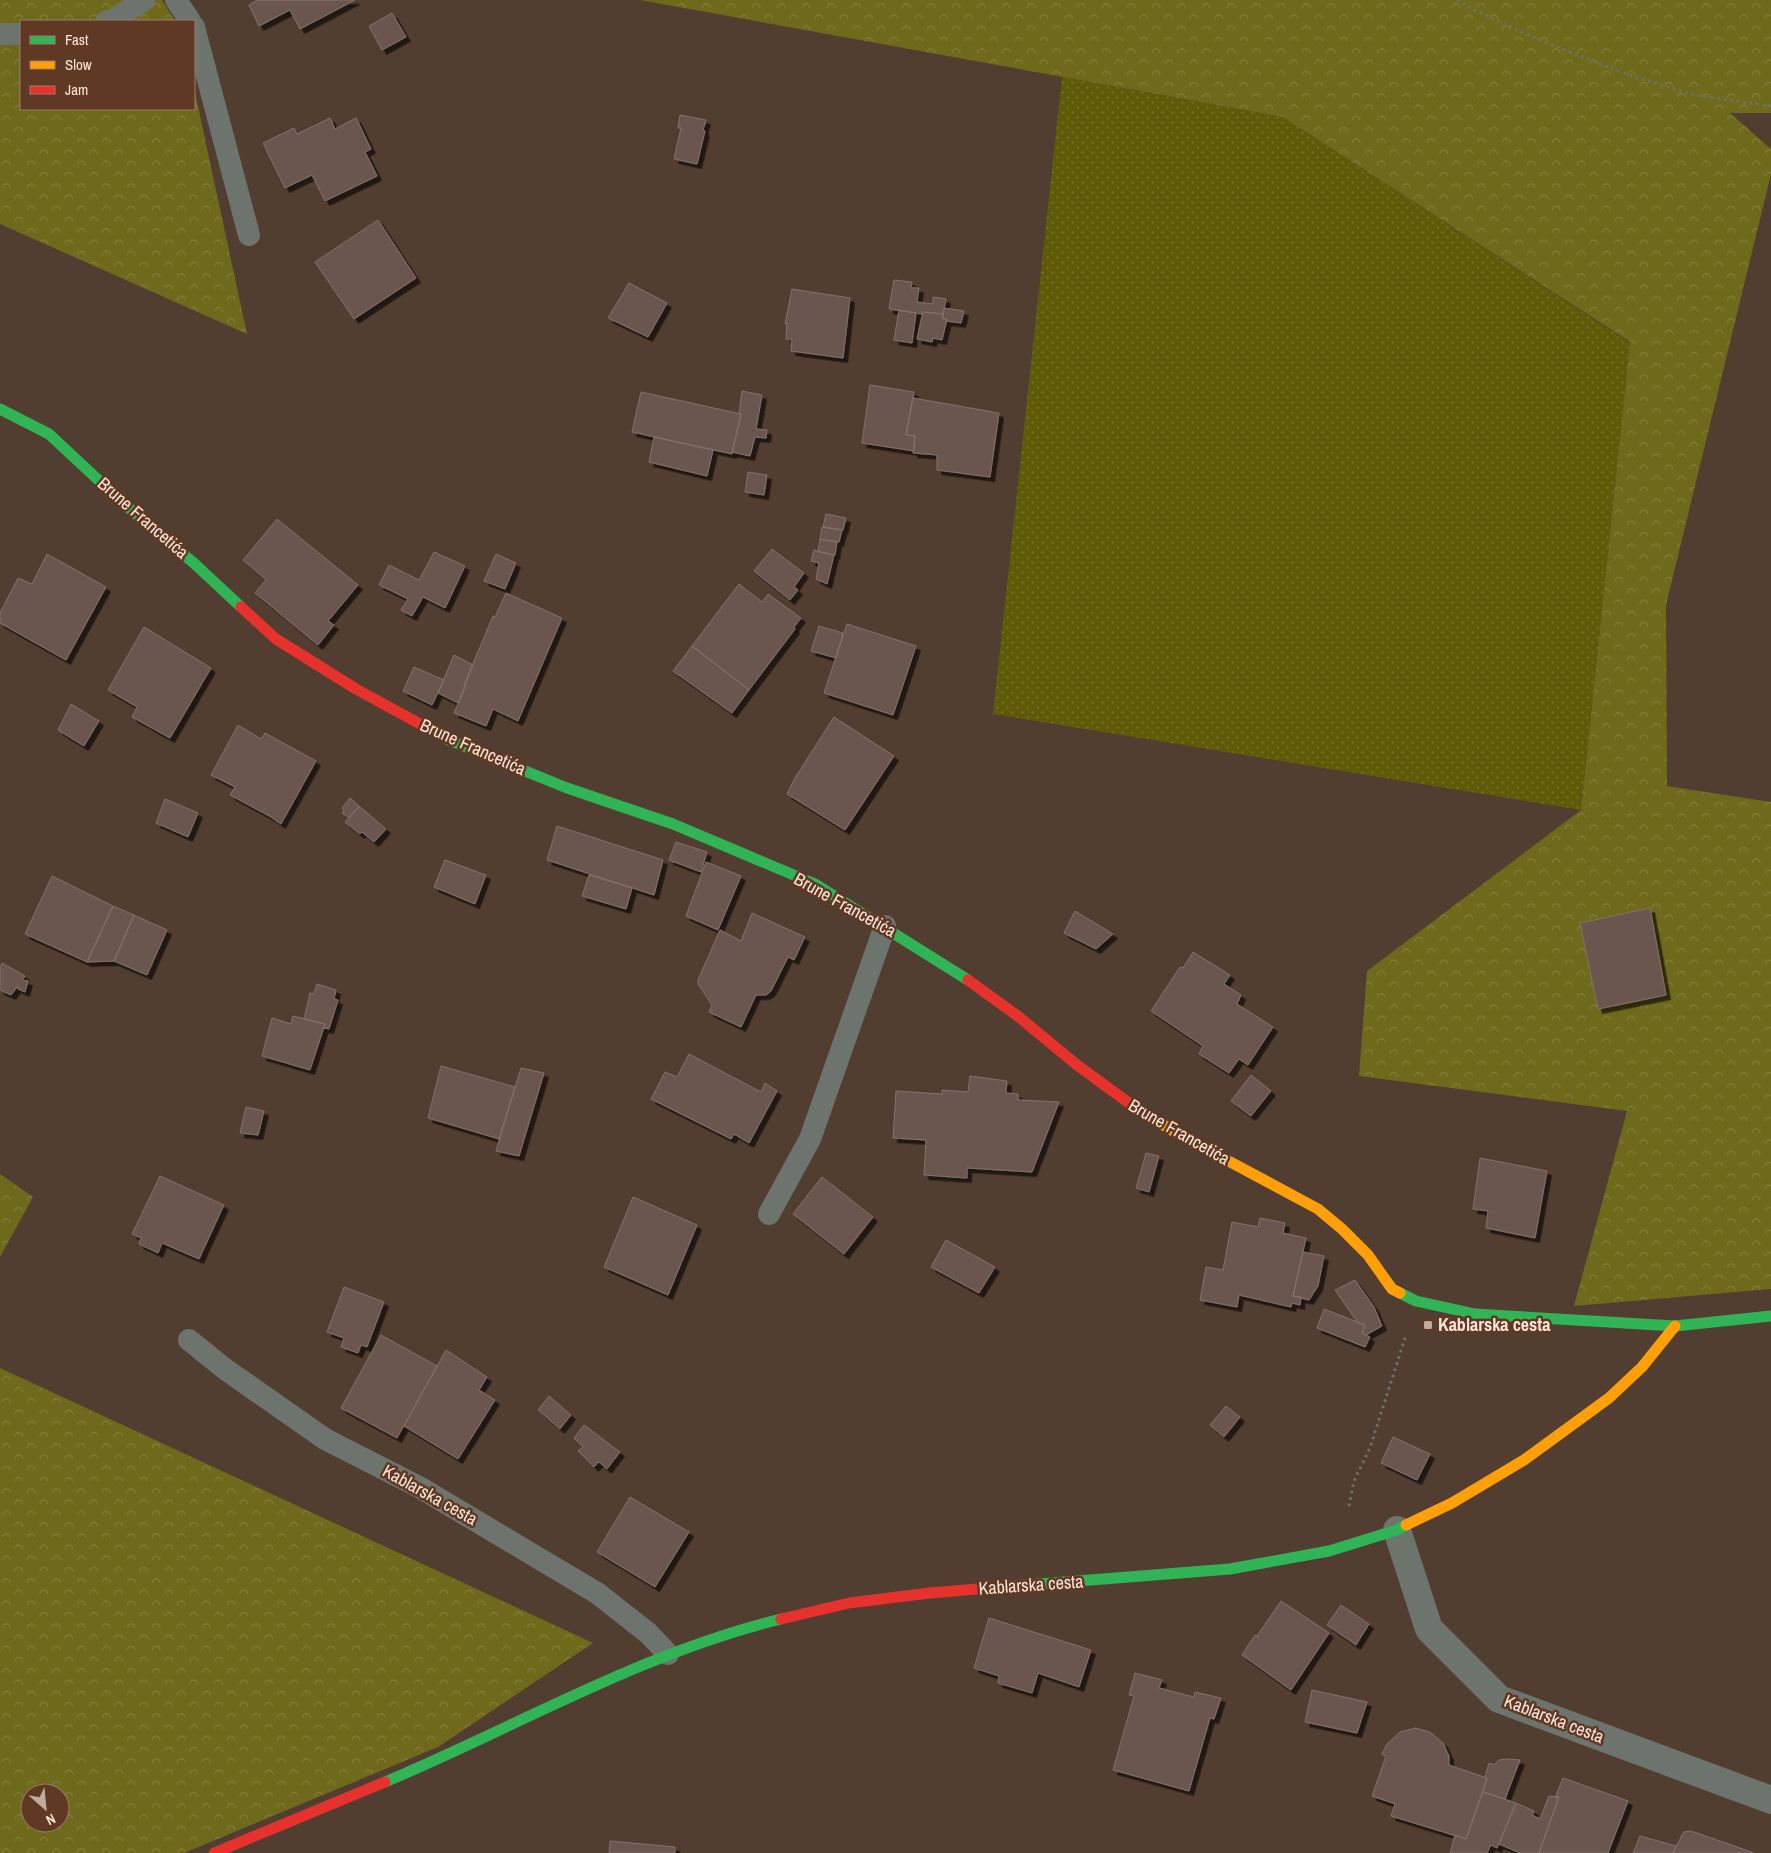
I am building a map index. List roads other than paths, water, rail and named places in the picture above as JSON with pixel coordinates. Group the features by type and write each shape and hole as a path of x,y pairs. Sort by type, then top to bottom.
{"street":[{"name":"Brune Francetića","path":"0,409 50,434 123,503 196,565 276,639 356,689 449,740 567,788 673,824 816,884 953,969 1019,1017 1077,1065 1127,1102 1178,1134 1318,1209 1342,1229 1368,1255 1392,1288 1416,1301 1475,1314 1676,1326"},
{"path":"1676,1326 1771,1316"},
{"name":"Kablarska cesta","path":"214,1853 397,1777 668,1654 745,1628 849,1603 930,1593 1230,1569 1330,1551 1397,1530 1452,1503 1524,1460 1609,1398 1642,1367 1676,1326"},
{"name":"Kablarska cesta","path":"1397,1530 1429,1629 1499,1699 1771,1800"}],"lane":[{"path":"114,20 144,0"},
{"path":"176,0 189,20"},
{"path":"195,31 249,235"},
{"path":"0,34 20,34"},
{"path":"769,1214 810,1139 884,926"},
{"name":"Kablarska cesta","path":"189,1340 225,1369 325,1439 419,1487 597,1593 648,1633 668,1654"}],"place":[{"name":"Kablarska cesta","path":"1428,1325"}]}
